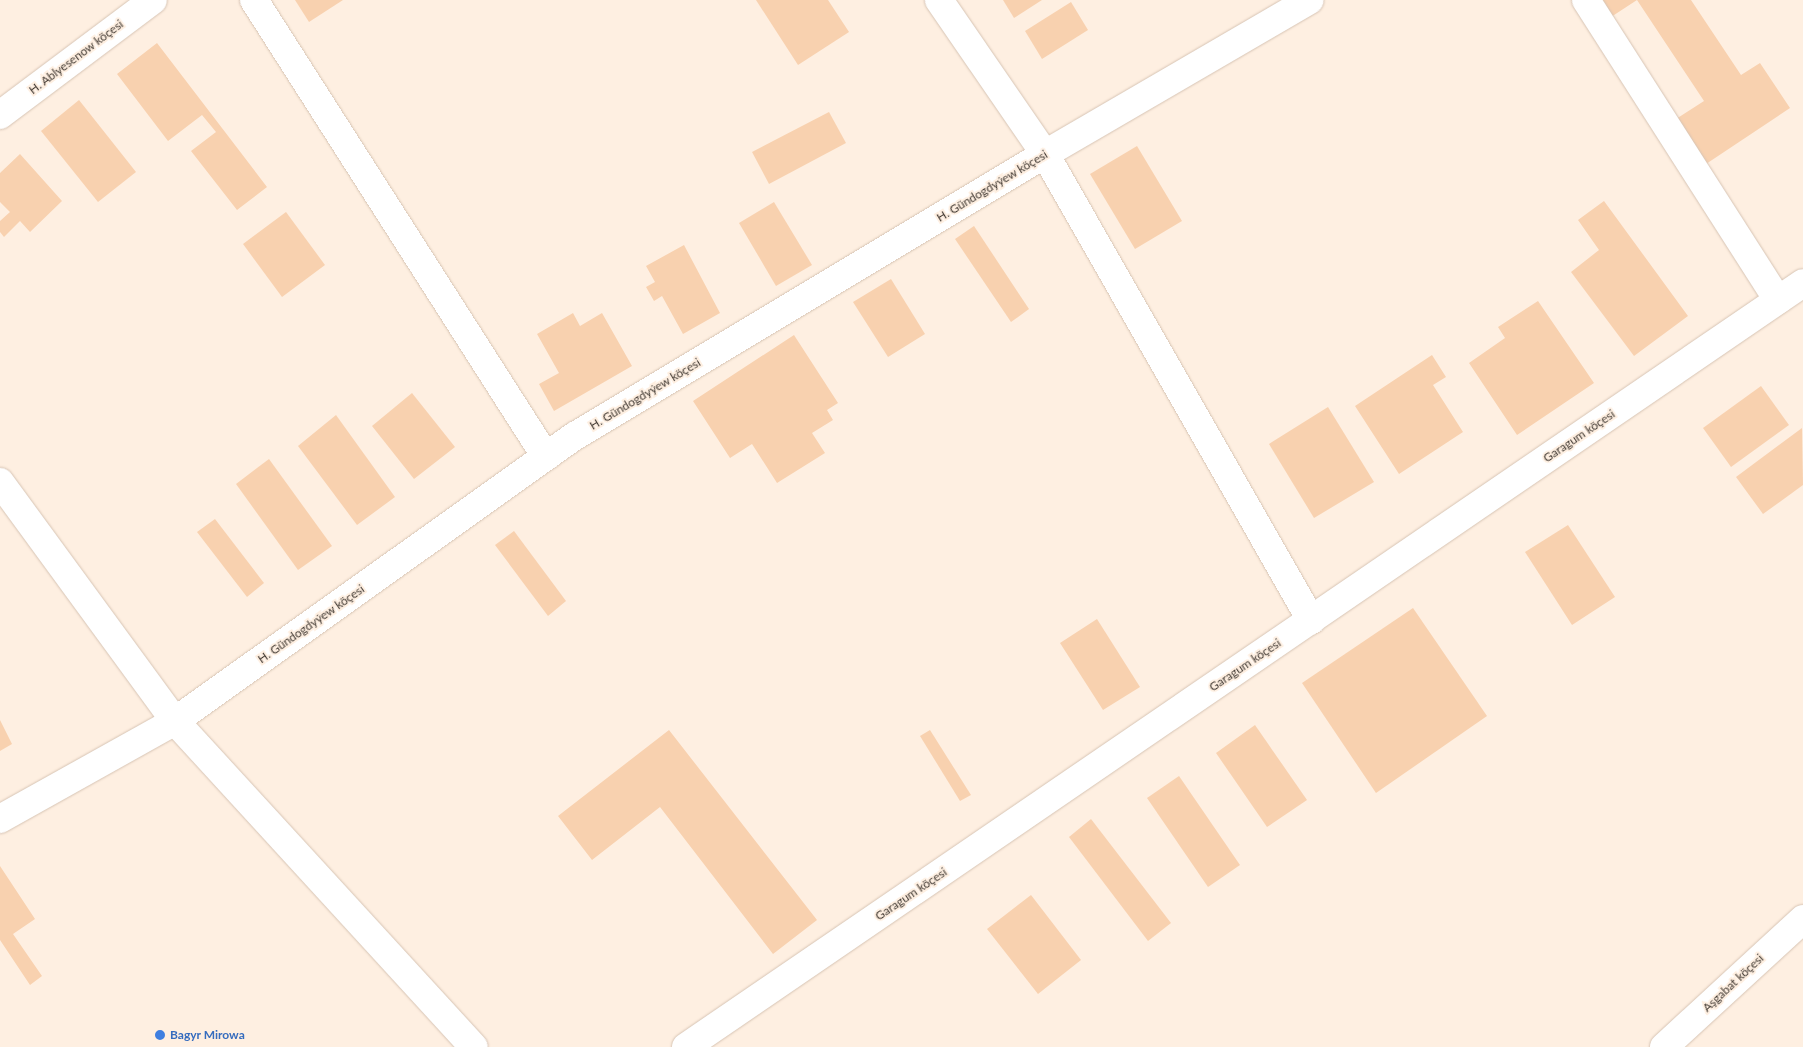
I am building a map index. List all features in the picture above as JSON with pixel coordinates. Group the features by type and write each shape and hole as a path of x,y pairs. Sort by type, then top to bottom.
{"street":[{"name":"H. Ablyesenow köçesi","path":"0,115 153,0"},
{"path":"254,0 546,457"},
{"path":"938,0 1045,154 1310,620"},
{"name":"H. Gündogdyýew köçesi","path":"0,819 175,721 575,436 1045,154 1310,0"},
{"path":"1586,0 1778,300"},
{"name":"Garagum köçesi","path":"686,1047 1803,283"},
{"path":"0,482 175,721 474,1047"},
{"name":"Aşgabat köçesi","path":"1664,1047 1803,919"}],"building":[{"path":"295,0 343,0 309,22"},
{"path":"756,0 828,0 849,32 798,65"},
{"path":"1003,0 1042,0 1014,18"},
{"path":"1600,0 1637,0 1611,17"},
{"path":"1637,0 1691,0 1741,75 1760,63 1790,108 1706,164 1676,119 1704,101"},
{"path":"1071,2 1088,30 1042,59 1025,31"},
{"path":"157,43 267,187 237,210 191,151 216,132 202,115 168,141 117,74"},
{"path":"79,100 136,172 98,202 41,131"},
{"path":"829,112 846,143 769,184 752,152"},
{"path":"1137,146 1182,221 1135,249 1090,174"},
{"path":"20,154 62,201 30,232 20,221 4,237 0,232 0,221 10,212 0,202 0,173"},
{"path":"1604,201 1688,316 1634,356 1571,272 1599,250 1578,220"},
{"path":"774,202 812,265 776,286 739,223"},
{"path":"286,212 325,265 282,297 243,244"},
{"path":"974,226 1029,309 1011,322 955,239"},
{"path":"684,245 720,313 683,334 662,296 654,301 646,287 655,282 646,266"},
{"path":"891,279 925,334 888,357 853,302"},
{"path":"1538,301 1594,383 1517,435 1469,363 1505,338 1498,327"},
{"path":"573,313 580,326 602,313 632,366 554,411 539,384 559,373 537,334"},
{"path":"794,335 838,403 827,410 833,420 812,433 825,453 777,483 752,444 730,458 693,401"},
{"path":"1432,355 1446,377 1433,385 1463,432 1399,474 1355,406"},
{"path":"1761,386 1789,425 1731,467 1703,428"},
{"path":"412,393 455,447 414,479 372,426"},
{"path":"1328,407 1374,482 1314,518 1269,444"},
{"path":"336,415 395,497 357,525 298,446"},
{"path":"1802,428 1803,485 1763,514 1736,477"},
{"path":"269,459 332,546 298,570 236,484"},
{"path":"215,519 264,583 247,597 197,532"},
{"path":"1568,525 1615,597 1572,625 1525,552"},
{"path":"514,531 566,601 548,616 495,545"},
{"path":"1413,608 1487,716 1376,793 1302,683"},
{"path":"1097,619 1140,687 1103,710 1060,643"},
{"path":"0,720 12,744 0,751"},
{"path":"1255,725 1307,800 1267,827 1216,753"},
{"path":"669,730 817,920 773,954 660,807 592,860 558,816"},
{"path":"930,730 971,795 960,801 920,736"},
{"path":"1179,776 1240,865 1208,887 1147,798"},
{"path":"1091,819 1171,923 1148,941 1069,837"},
{"path":"0,866 35,919 13,934 42,976 30,985 0,940"},
{"path":"1031,895 1081,960 1038,994 987,929"}],"place":[{"name":"Bagyr Mirowa","path":"160,1035"}]}
